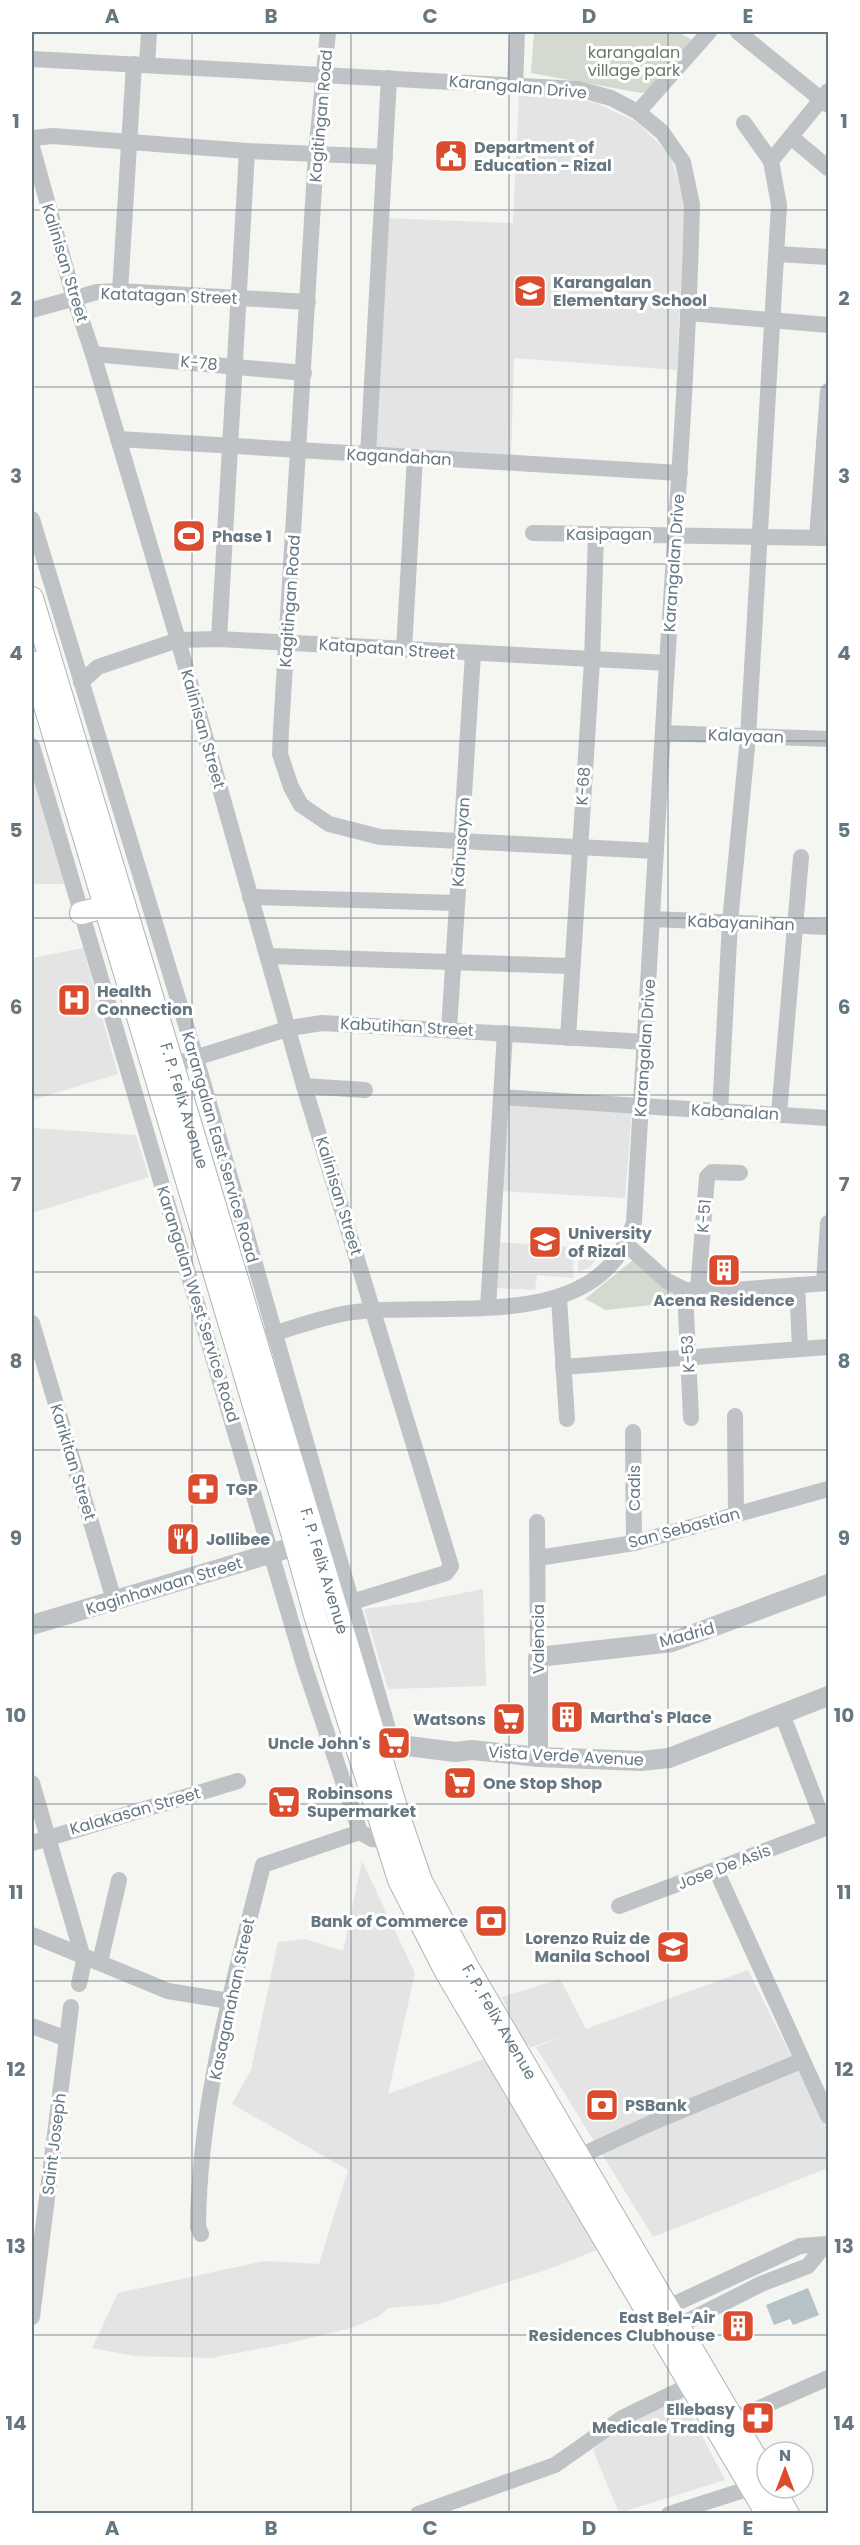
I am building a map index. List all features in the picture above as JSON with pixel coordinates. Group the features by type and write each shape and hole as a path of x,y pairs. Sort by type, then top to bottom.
{"main road":[{"name":"F. P. Felix Avenue","path":"32,598 36,628 173,1065 264,1337 384,1742 421,1881 570,2160"},
{"name":"F. P. Felix Avenue","path":"32,662 310,1599 384,1742 387,1841 399,1880 439,1960 570,2160 668,2323 723,2424 755,2470"},
{"path":"81,913 105,907"},
{"name":"F. P. Felix Avenue","path":"777,2500 788,2514"}],"street":[{"path":"120,291 130,141 141,64 149,32"},
{"name":"Kagitingan Road","path":"328,32 326,73 316,154 300,452 280,754 291,788 301,805 329,824 380,837 656,851"},
{"path":"515,86 518,32"},
{"path":"638,112 709,32"},
{"path":"738,32 826,98 771,161"},
{"name":"Karangalan Drive","path":"32,58 578,89 611,98 638,112 662,132 683,162 692,205 689,312 677,534 667,663 646,1042 634,1222 627,1245 591,1282 559,1299 488,1307 342,1314 264,1337"},
{"path":"368,455 389,78"},
{"path":"720,1112 730,922 748,737 779,205 771,161 744,123"},
{"path":"32,138 53,136 247,151 385,157"},
{"path":"791,136 828,168"},
{"name":"Kalinisan Street","path":"32,147 74,298 93,354 178,640 250,897 290,1028 304,1086 451,1567 446,1573 352,1602"},
{"path":"219,639 237,367 247,151"},
{"path":"777,254 828,257"},
{"name":"Katatagan Street","path":"32,310 97,292 120,291 308,302"},
{"path":"689,312 828,325"},
{"name":"K-78","path":"93,354 304,373"},
{"path":"823,538 828,391"},
{"name":"Kagandahan","path":"118,439 300,452 680,473"},
{"path":"404,650 415,457"},
{"name":"Karangalan East Service Road","path":"32,519 196,1058 264,1337 352,1602 384,1742"},
{"name":"Kasipagan","path":"533,533 823,538"},
{"name":"K-68","path":"568,1038 592,661 596,534"},
{"path":"36,628 61,616"},
{"name":"Katapatan Street","path":"81,682 98,667 178,640 287,642 592,661 667,663"},
{"name":"Kahusayan","path":"449,1029 473,654"},
{"name":"Kalayaan","path":"663,733 828,739"},
{"name":"Karangalan West Service Road","path":"32,746 304,1665 360,1832"},
{"path":"779,1114 801,857"},
{"path":"250,897 457,903"},
{"name":"Kabayanihan","path":"653,919 828,927"},
{"path":"269,956 572,966"},
{"name":"Kabutihan Street","path":"173,1065 290,1028 322,1023 646,1042"},
{"path":"488,1307 505,1033"},
{"path":"304,1086 365,1090"},
{"name":"Kabanalan","path":"501,1097 828,1118"},
{"name":"K-51","path":"692,1290 707,1177 712,1172 740,1173"},
{"path":"627,1245 667,1281 692,1290 826,1283 828,1223"},
{"path":"797,1286 800,1349"},
{"name":"K-53","path":"691,1418 688,1358 692,1290"},
{"path":"559,1299 567,1419"},
{"name":"Karikitan Street","path":"33,1334 114,1600"},
{"path":"563,1367 828,1347"},
{"path":"735,1416 735,1513"},
{"name":"Cadis","path":"633,1432 634,1543"},
{"name":"San Sebastian","path":"538,1558 634,1543 735,1513 828,1489"},
{"name":"Valencia","path":"537,1522 538,1757"},
{"name":"Kaginhawaan Street","path":"32,1625 296,1546"},
{"name":"Madrid","path":"538,1657 672,1642 828,1584"},
{"name":"Vista Verde Avenue","path":"384,1742 455,1752 472,1750 538,1757 641,1761 669,1758 828,1696"},
{"path":"782,1714 827,1828"},
{"name":"Kalakasan Street","path":"32,1843 238,1781"},
{"path":"32,1783 82,1954 83,1967 79,1984"},
{"name":"Jose De Asis","path":"619,1906 827,1828"},
{"path":"360,1832 372,1839 387,1841"},
{"name":"Kasaganahan Street","path":"201,2234 198,2227 198,2175 229,2001 263,1865 360,1832"},
{"path":"716,1870 801,2061 828,2113"},
{"path":"100,1962 120,1880"},
{"path":"32,1935 168,1991 229,2001"},
{"name":"Saint Joseph","path":"32,2317 71,2007"},
{"path":"32,2026 67,2039"},
{"path":"570,2160 801,2061"},
{"path":"668,2323 808,2266 827,2244"},
{"path":"723,2424 828,2378"},
{"path":"418,2514 555,2465 622,2418 698,2381"},
{"path":"669,2514 755,2487"}],"shaded area":[{"name":"Karangalan Elementary School","path":"519,94 566,97 596,103 637,122 670,155 685,202 677,370 514,358 511,456 371,448 384,218 513,223"},
{"path":"35,775 65,884 32,884 32,776"},
{"path":"83,948 118,1074 32,1100 32,958"},
{"path":"507,1102 632,1109 625,1198 501,1191"},
{"path":"32,1128 136,1135 149,1177 32,1213"},
{"path":"497,1242 574,1247 573,1278 537,1275 535,1290 493,1288"},
{"path":"578,1243 597,1247 601,1254 589,1268 578,1271"},
{"path":"483,1589 486,1686 388,1689 364,1609 419,1602"},
{"path":"362,1861 415,1973 388,2094 484,2059 597,2250 546,2270 439,2304 388,2308 379,2316 351,2328 289,2343 211,2358 134,2356 92,2348 118,2293 264,2261 319,2264 348,2170 232,2104 251,2070 278,1942 305,1939 343,1951"},
{"path":"748,1970 828,2130 828,2168 653,2237 536,2047 565,2036 531,2047 522,2042 502,1997 560,1979 586,2029"},
{"path":"808,2288 819,2315 793,2325 790,2319 774,2325 766,2305"},
{"path":"682,2397 725,2480 619,2513 593,2450 615,2426"}],"green space":[{"name":"karangalan village park","path":"534,32 678,32 698,43 646,92 641,93 531,73"},
{"path":"633,1260 681,1295 679,1302 606,1310 585,1299"}],"place":[{"name":"Department of Education - Rizal","path":"451,156"},
{"name":"Karangalan Elementary School","path":"530,291"},
{"name":"Phase 1","path":"189,536"},
{"name":"Health Connection","path":"74,1000"},
{"name":"University of Rizal","path":"545,1242"},
{"name":"Acena Residence","path":"724,1270"},
{"name":"TGP","path":"203,1489"},
{"name":"Jollibee","path":"183,1539"},
{"name":"Martha's Place","path":"567,1717"},
{"name":"Watsons","path":"509,1719"},
{"name":"Uncle John's","path":"394,1743"},
{"name":"One Stop Shop","path":"460,1783"},
{"name":"Robinsons Supermarket","path":"284,1802"},
{"name":"Bank of Commerce","path":"491,1921"},
{"name":"Lorenzo Ruiz de Manila School","path":"673,1947"},
{"name":"PSBank","path":"602,2105"},
{"name":"East Bel-Air Residences Clubhouse","path":"738,2326"},
{"name":"Ellebasy Medicale Trading","path":"758,2418"}]}
